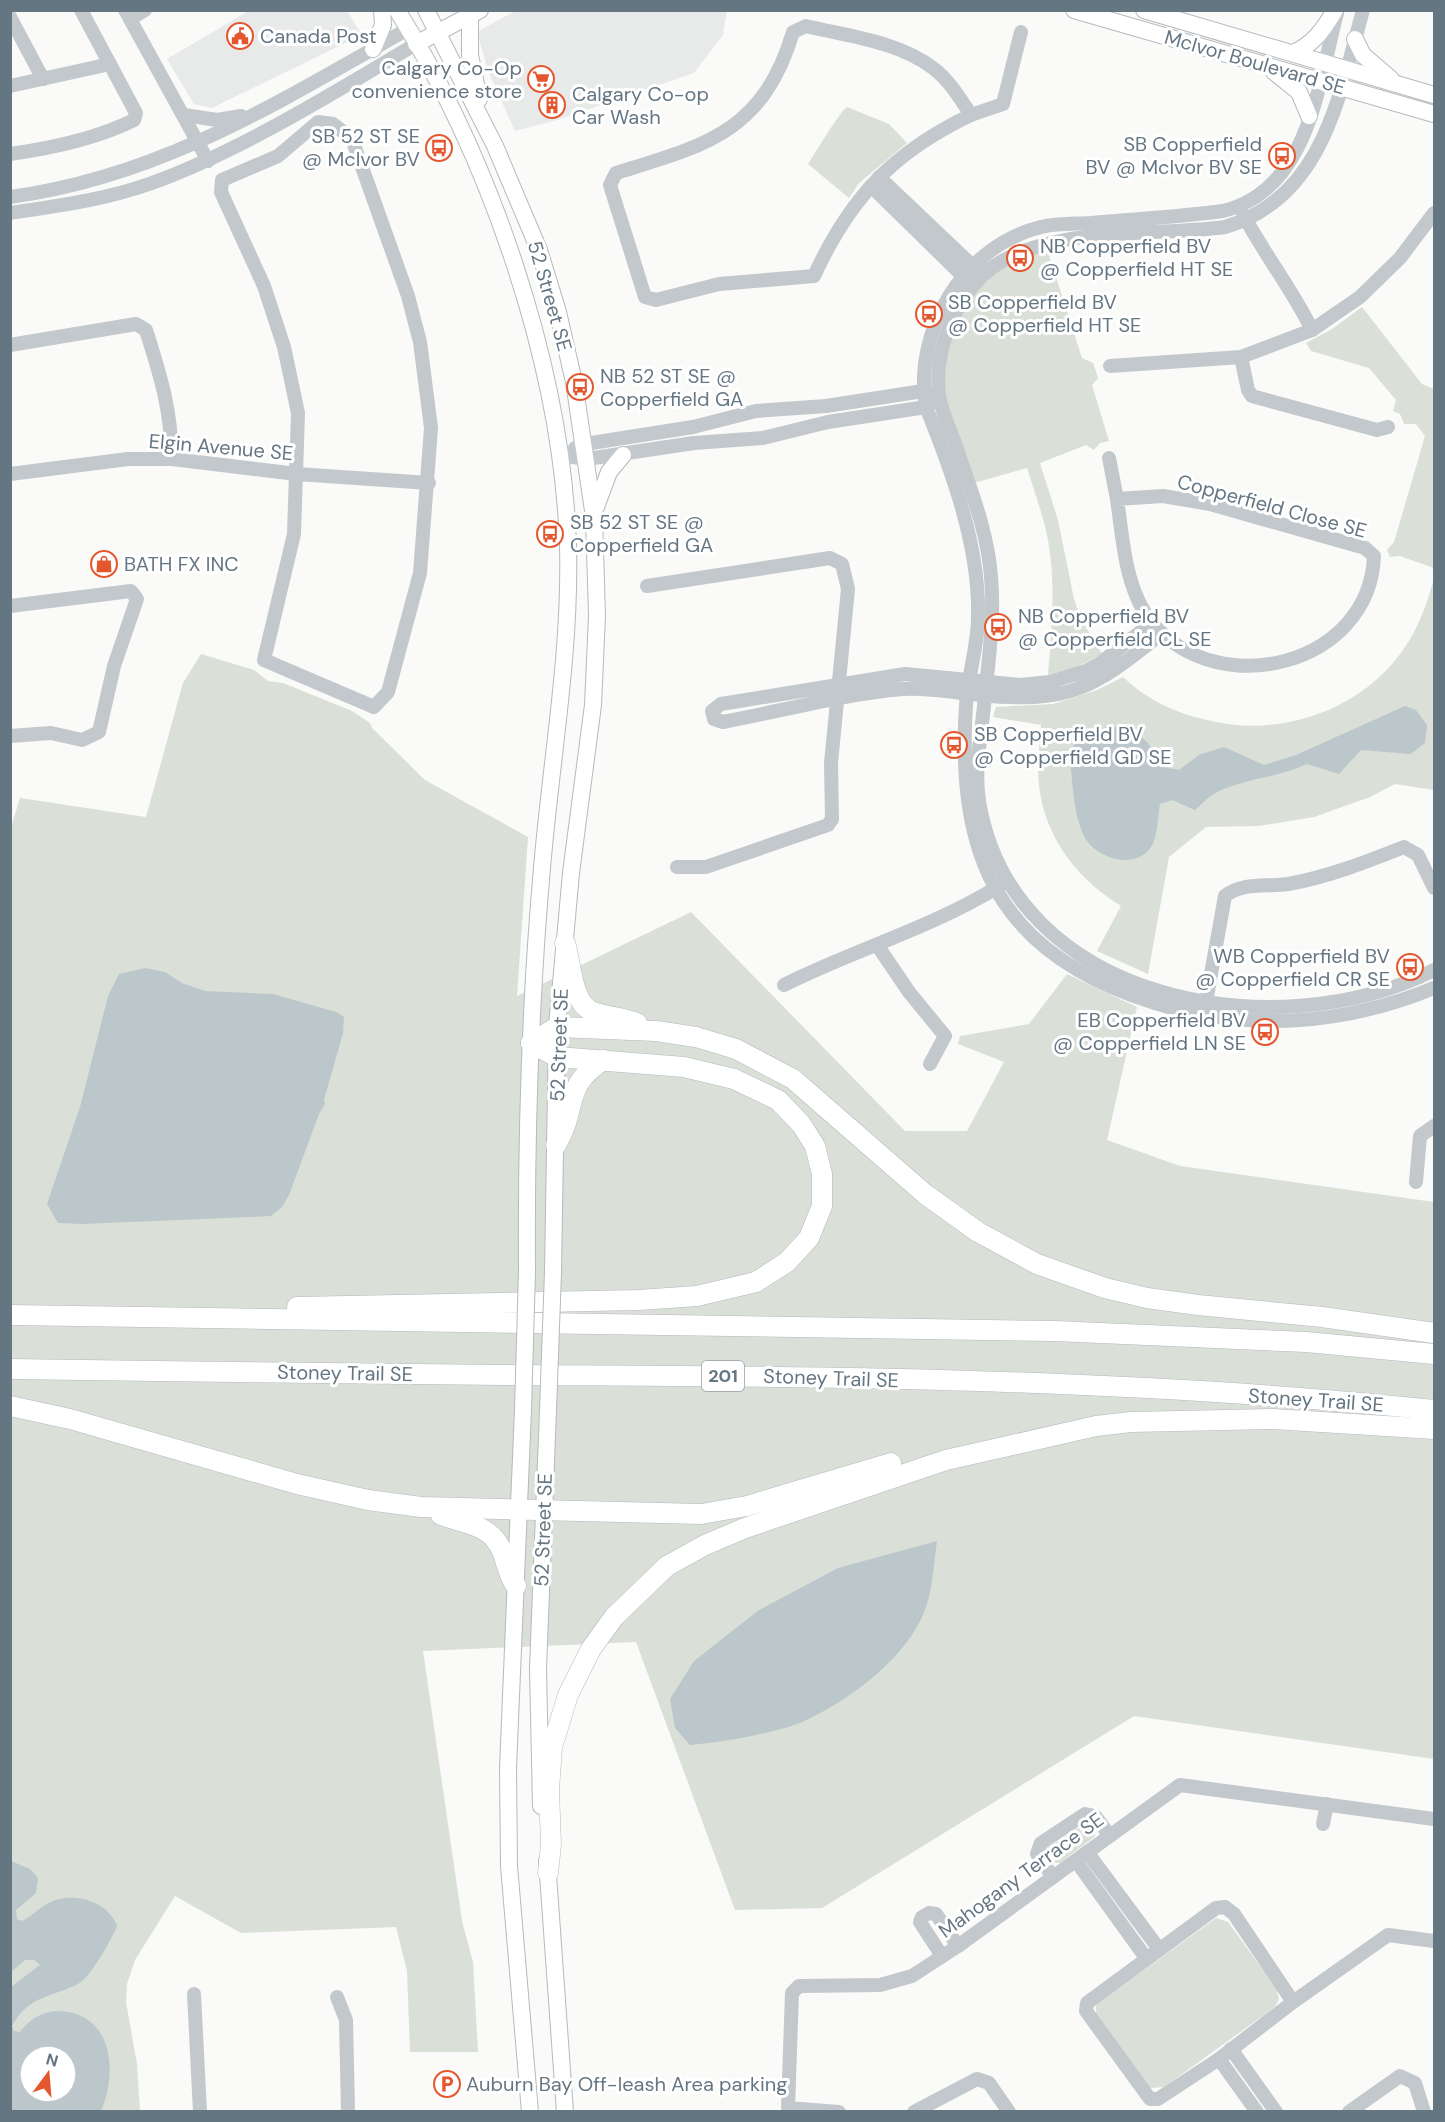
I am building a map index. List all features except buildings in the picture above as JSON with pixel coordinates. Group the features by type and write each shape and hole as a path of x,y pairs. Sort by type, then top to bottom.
{"highway":[{"path":"565,943 576,997 585,1008 593,1012 630,1020 656,1031"},
{"path":"531,1043 557,1027 656,1031 696,1037 736,1049 784,1074 829,1109 925,1194 978,1232 1037,1264 1105,1287 1147,1298 1322,1317 1434,1333"},
{"path":"258,1318 301,1306 627,1301 697,1296 756,1282 787,1263 809,1238 822,1206 822,1174 815,1146 801,1124 778,1100 734,1078 684,1067 558,1057 531,1043"},
{"path":"556,1145 564,1132 577,1085 582,1076 604,1060"},
{"path":"10,1315 1055,1331 1306,1342 1434,1354"},
{"name":"Stoney Trail SE","path":"10,1369 747,1376 1075,1385 1325,1399 1434,1410"},
{"path":"10,1406 81,1422 297,1484 368,1500 421,1508 543,1512 701,1514 747,1506 943,1449 1060,1428 1131,1422 1273,1419 1434,1429"},
{"path":"548,1873 551,1845 549,1790 552,1748 568,1695 591,1649 614,1617 668,1566 705,1545 745,1528 876,1482 946,1460 1096,1426"},
{"path":"421,1508 476,1526 495,1537 509,1575 516,1586"}],"main road":[{"path":"373,49 383,26 382,10"},
{"name":"52 Street SE","path":"397,10 450,108 484,183 509,250 543,366 559,455 567,544 568,620 541,872 526,1126 527,1271 508,1768 508,1866 530,2112"},
{"name":"McIvor Boulevard SE","path":"1074,10 1434,114"},
{"name":"McIvor Boulevard SE","path":"1144,10 1434,95"},
{"path":"1293,53 1309,45 1336,10"},
{"path":"408,28 432,13"},
{"name":"52 Street SE","path":"432,13 439,33 483,121 539,250 558,312 586,451 594,517 597,616 593,705 571,873 557,1027 553,1272 538,1691 540,1790 565,2112"},
{"path":"416,44 475,14"},
{"path":"475,14 470,55 483,121"},
{"path":"1355,39 1363,55 1397,83"},
{"path":"1269,66 1277,76 1299,92 1309,116"},
{"path":"594,517 603,483 623,455"}],"street":[{"path":"10,154 93,136 134,120 136,113 81,10"},
{"path":"145,10 127,15 208,161"},
{"path":"1336,10 1302,140 1286,168 1265,190 1240,207 1201,214 1041,227 1009,240 973,276 935,324 925,368 923,391 926,407 968,531 975,559 979,618 968,678 964,782 980,857 995,889 1011,913 1035,939 1065,962 1129,994 1203,1016 1253,1022 1291,1022 1342,1008 1434,970"},
{"path":"1363,10 1341,86 1312,163 1276,202 1247,220 1203,230 1048,242 1014,253 973,276 944,338 940,359 939,396 982,526 991,573 993,612 979,739 978,800 992,849 1007,881 1038,922 1088,961 1133,982 1206,1002 1254,1007 1342,1008 1392,1004 1434,988"},
{"path":"10,17 43,79"},
{"path":"971,115 948,83 933,68 910,55 888,46 806,26 793,32 774,82 755,108 735,126 678,153 616,173 610,185 645,297 656,300 719,284 814,276 831,240 849,210 875,181 933,135 971,115 1003,104 1021,32"},
{"path":"10,197 71,188 107,178 199,143 408,28"},
{"path":"10,213 73,204 115,194 208,161 416,44"},
{"path":"10,86 110,64"},
{"path":"184,115 217,120 255,114"},
{"path":"318,122 333,124 352,139 408,296 420,342 427,387 431,428 429,483 420,573 388,692 374,707 264,660 294,534 298,413 284,347 264,286 221,192 222,180 278,156 318,122"},
{"path":"875,181 973,276"},
{"path":"1240,207 1262,250 1299,303 1312,330"},
{"path":"1110,366 1241,357 1312,330 1360,297 1401,258 1434,213"},
{"path":"10,345 136,324 146,330 164,386 171,421 172,459"},
{"path":"1241,357 1248,390 1252,396 1377,430 1388,427"},
{"path":"559,455 586,451 756,411 826,406 923,391 939,396"},
{"path":"586,451 623,455 694,443 764,438 828,422 926,407 939,396"},
{"path":"1108,458 1117,499"},
{"name":"Elgin Avenue SE","path":"10,474 128,459 172,459 297,474 429,483"},
{"name":"Copperfield Close SE","path":"1163,496 1210,504 1365,548 1374,556 1373,576 1356,614 1330,640 1300,658 1260,666 1228,665 1190,652 1162,633 1152,623 1135,592 1127,567 1117,499 1163,496"},
{"path":"968,531 982,526"},
{"path":"647,586 830,558 842,564 848,589 831,763 832,819 828,825 706,867 677,867"},
{"path":"10,606 131,591 137,599 114,666 99,732 82,740 51,733 10,736"},
{"path":"1152,623 1125,646 1086,671 1050,682 1020,685 968,678 905,674 721,704 712,711 714,719 723,722 904,689 1017,698 1053,697 1091,686 1162,633"},
{"path":"1206,1002 1225,896 1235,888 1287,884 1354,867 1404,847 1418,855 1434,888"},
{"path":"784,985 833,960 938,921 1007,881"},
{"path":"877,945 909,992 945,1036 930,1064"},
{"path":"1416,1182 1420,1136 1434,1126"},
{"name":"Mahogany Terrace SE","path":"839,2112 787,2110 792,1992 799,1986 880,1985 912,1976 958,1946 1180,1785 1434,1819"},
{"path":"1323,1824 1327,1804"},
{"path":"1053,1877 1037,1854 1041,1843 1085,1814 1095,1816 1110,1836"},
{"path":"1087,1852 1159,1949"},
{"path":"1076,1861 1146,1958"},
{"path":"1293,2002 1234,1914 1225,1907 1216,1908 1087,2002 1086,2011 1150,2098 1158,2099 1219,2058 1388,1935 1434,1941"},
{"path":"942,1956 921,1922 922,1917 929,1913 936,1914 958,1946"},
{"path":"194,1994 200,2112"},
{"path":"337,1996 346,2020 348,2112"},
{"path":"1231,2049 1276,2112"},
{"path":"1219,2058 1257,2112"},
{"path":"1349,2112 1400,2076 1416,2082 1424,2112"},
{"path":"914,2112 977,2079 989,2083 1009,2112"}],"shaded area":[{"path":"250,10 347,11 362,35 212,108 194,104 167,59"},
{"path":"515,11 727,11 723,35 694,73 557,120 515,131 488,71 477,32"},
{"path":"847,107 889,124 907,143 859,183 849,198 808,164"},
{"path":"1047,249 1082,358 1093,363 1098,378 1092,385 1109,441 1100,443 1094,450 1086,445 1040,463 1058,520 1074,599 1080,617 1102,654 1077,667 1048,675 1051,638 1051,563 1045,526 1027,468 974,483 951,418 945,377 946,358 951,339 967,303 993,275 1009,264"},
{"path":"1362,307 1422,384 1434,389 1434,568 1400,556 1390,557 1387,550 1394,542 1425,436 1416,424 1404,424 1400,414 1393,411 1396,400 1369,368 1311,351 1306,343 1332,329"},
{"path":"1434,578 1434,790 1395,784 1370,797 1314,817 1259,826 1206,827 1169,857 1148,974 1097,951 1121,906 1088,881 1074,866 1052,832 1040,792 1038,765 1041,725 993,717 996,707 1053,704 1097,690 1123,677 1153,700 1199,718 1239,725 1267,725 1295,721 1322,713 1348,700 1371,684 1392,664 1417,626"},
{"path":"201,654 254,670 268,681 283,683 352,711 370,723 372,728 425,780 528,837 517,996 691,912 905,1131 967,1131 1004,1062 958,1044 960,1036 1029,1024 1067,974 1137,1007 1107,1140 1180,1166 1434,1202 1434,1759 1134,1716 822,1908 735,1910 636,1642 423,1651 462,1921 473,1962 478,2052 410,2052 407,1971 396,1927 241,1933 175,1896 135,1960 127,1984 126,2002 137,2064 140,2111 11,2112 11,827 20,798 146,817 183,683"},
{"path":"1405,706 1416,710 1427,725 1425,743 1411,754 1361,750 1339,774 1307,764 1228,787 1208,798 1195,810 1172,800 1160,804 1153,843 1146,853 1138,858 1120,860 1102,853 1087,842 1079,824 1069,752 1082,738 1095,730 1129,726 1148,743 1163,767 1179,770 1199,755 1224,747 1264,765 1296,755"},
{"path":"145,968 165,972 182,983 205,991 273,994 336,1012 344,1017 343,1033 324,1100 325,1104 319,1114 289,1195 282,1207 271,1216 58,1223 47,1204 80,1107 108,996 119,974"},
{"path":"937,1541 929,1596 919,1623 893,1659 858,1689 802,1722 763,1734 690,1745 675,1728 670,1699 694,1661 759,1610 838,1568"},
{"path":"1086,1823 1092,1823 1097,1829 1094,1837 1060,1863 1050,1862 1046,1856 1047,1848"},
{"path":"11,1861 30,1869 38,1878 36,1893 16,1910 17,1919 22,1921 28,1918 55,1900 76,1898 105,1909 117,1926 100,1958 83,1980 68,1989 33,2003 12,2026 14,2031 20,2032 37,2017 47,2012 59,2011 77,2014 91,2022 101,2033 107,2047 109,2063 109,2079 101,2111 11,2111 11,1987 40,1965 34,1960 25,1960 11,1972"},
{"path":"1216,1918 1228,1922 1276,1988 1279,1999 1275,2007 1164,2087 1150,2088 1096,2015 1096,2005"}],"place":[{"name":"Canada Post","path":"240,36"},
{"name":"Calgary Co-Op convenience store","path":"541,79"},
{"name":"Calgary Co-op Car Wash","path":"552,105"},
{"name":"SB 52 ST SE @ McIvor BV","path":"439,148"},
{"name":"SB Copperfield BV @ McIvor BV SE","path":"1282,156"},
{"name":"NB Copperfield BV @ Copperfield HT SE","path":"1020,258"},
{"name":"SB Copperfield BV @ Copperfield HT SE","path":"929,314"},
{"name":"NB 52 ST SE @ Copperfield GA","path":"580,387"},
{"name":"SB 52 ST SE @ Copperfield GA","path":"550,534"},
{"name":"BATH FX INC","path":"104,564"},
{"name":"NB Copperfield BV @ Copperfield CL SE","path":"998,627"},
{"name":"SB Copperfield BV @ Copperfield GD SE","path":"954,745"},
{"name":"WB Copperfield BV @ Copperfield CR SE","path":"1410,967"},
{"name":"EB Copperfield BV @ Copperfield LN SE","path":"1265,1032"},
{"name":"Auburn Bay Off-leash Area parking","path":"447,2084"}]}
